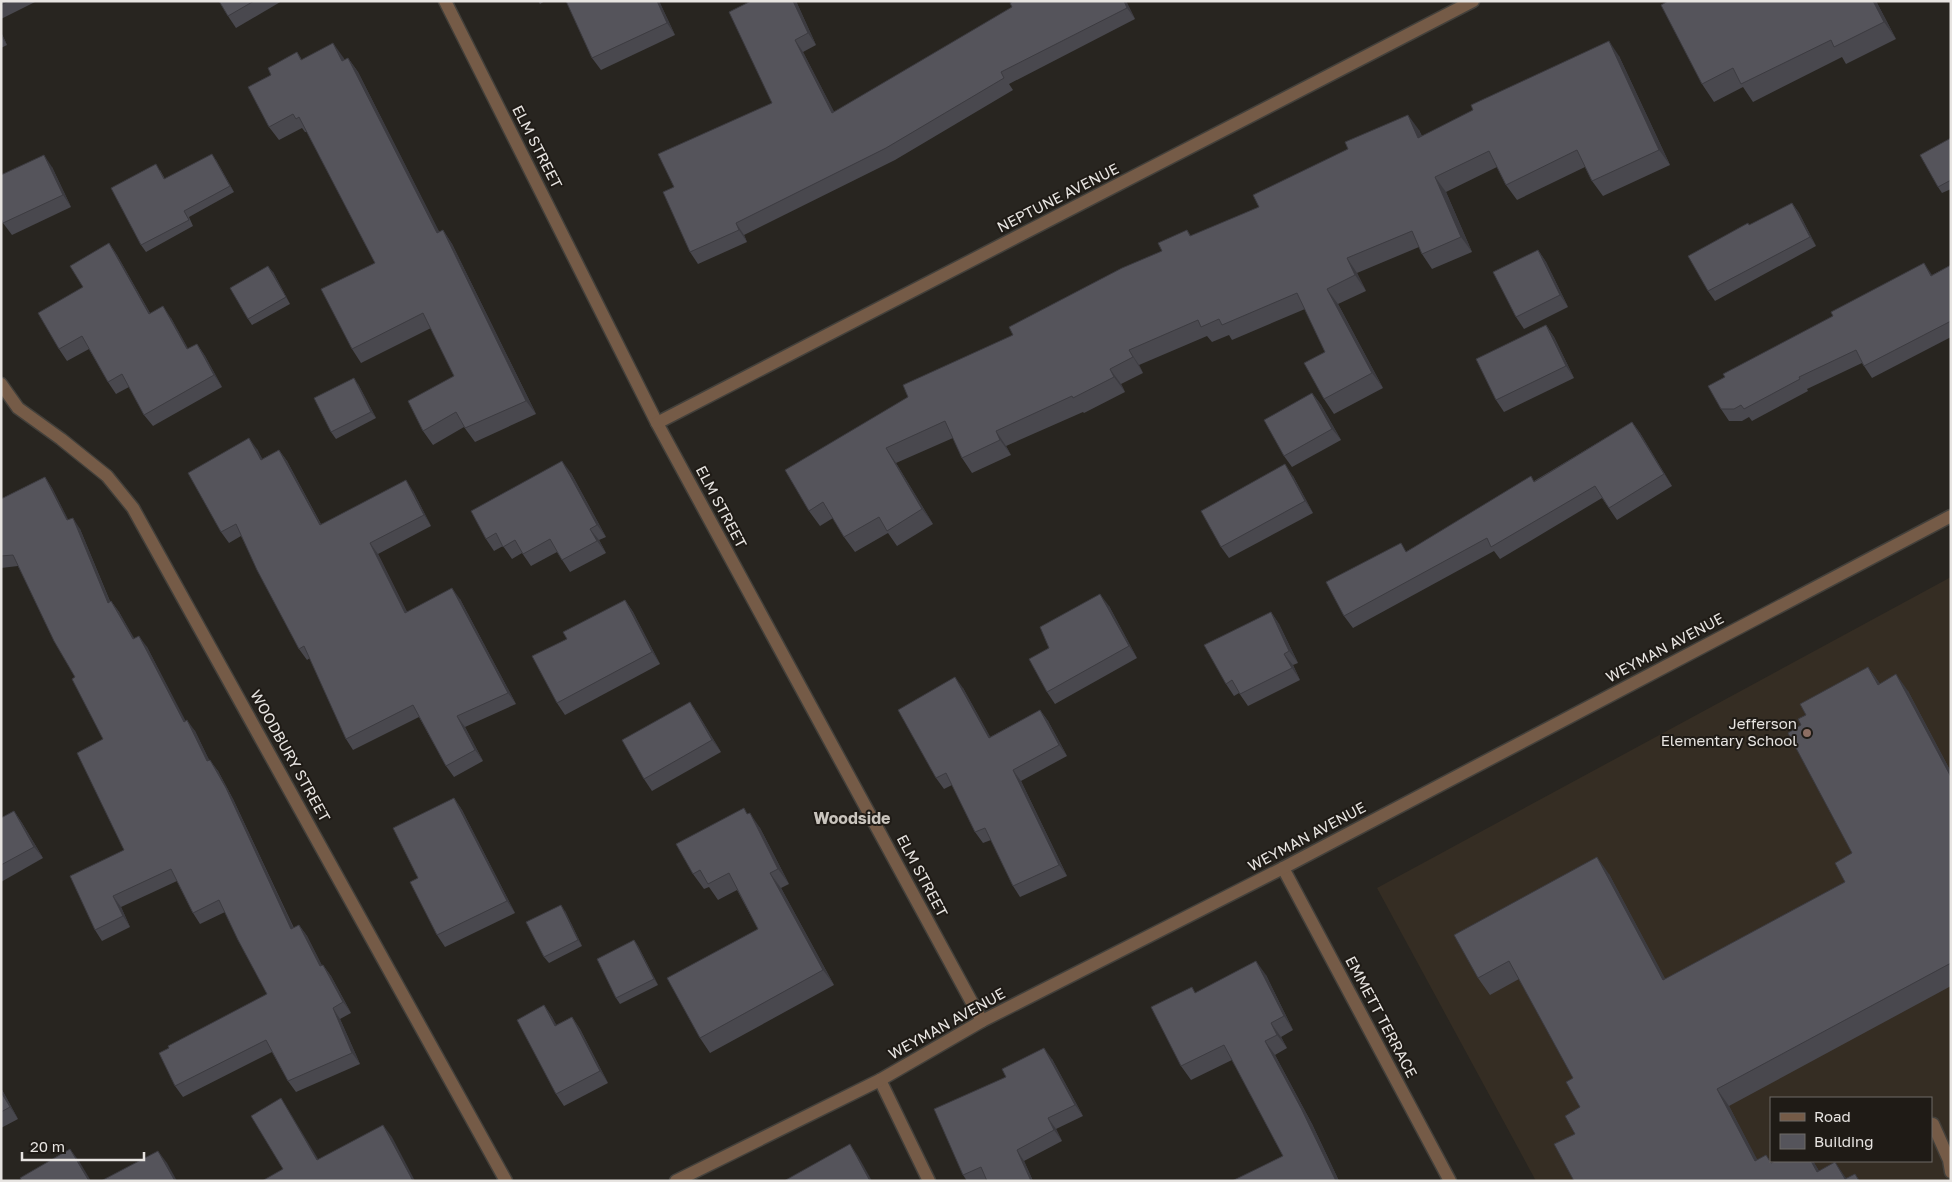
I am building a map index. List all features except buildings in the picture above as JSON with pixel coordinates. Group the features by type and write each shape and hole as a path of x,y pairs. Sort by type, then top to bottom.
{"street":[{"name":"ELM STREET","path":"445,1 657,423 982,1021"},
{"name":"NEPTUNE AVENUE","path":"657,423 1473,1"},
{"name":"WOODBURY STREET","path":"1,384 18,408 107,476 133,508 506,1181"},
{"name":"WEYMAN AVENUE","path":"676,1181 880,1080 982,1021 1283,868 1951,516"},
{"name":"EMMETT TERRACE","path":"1283,868 1450,1181"},
{"path":"880,1080 929,1181"},
{"path":"1933,1124 1949,1160 1951,1172"}],"shaded area":[{"name":"Jefferson Elementary School","path":"1951,577 1951,1181 1536,1181 1377,888"}],"place":[{"name":"Jefferson Elementary School","path":"1807,733"}],"district":[{"name":"Woodside","path":"852,818"}]}
